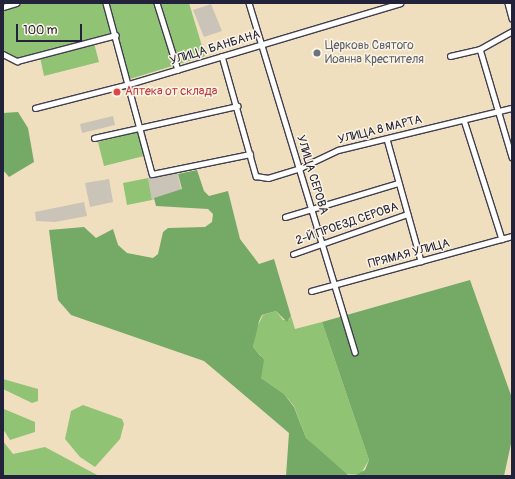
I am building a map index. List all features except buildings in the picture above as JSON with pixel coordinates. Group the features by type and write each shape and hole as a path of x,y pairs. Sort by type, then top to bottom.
{"street":[{"path":"3,7 16,3"},
{"path":"106,3 116,35 152,174 250,154 222,56"},
{"path":"157,3 178,70"},
{"name":"УЛИЦА СЕРОВА","path":"250,3 355,352"},
{"name":"УЛИЦА БАНБАНА","path":"35,108 178,70 400,3"},
{"path":"508,3 512,17"},
{"path":"450,56 480,48 512,31"},
{"path":"3,54 17,61 116,35"},
{"path":"480,48 500,111 512,157"},
{"path":"94,138 139,126 237,106"},
{"name":"УЛИЦА 8 МАРТА","path":"250,154 256,176 268,178 300,168 338,150 512,108"},
{"path":"464,120 502,239"},
{"path":"387,139 398,183 421,261"},
{"path":"285,217 398,183"},
{"name":"2-Й ПРОЕЗД СЕРОВА","path":"293,254 407,214"},
{"name":"ПРЯМАЯ УЛИЦА","path":"311,291 512,236"}],"shaded area":[{"path":"211,4 222,31 204,37 193,10"},
{"path":"113,116 115,125 82,133 80,124"},
{"path":"177,172 182,193 152,200 148,178"},
{"path":"109,179 113,202 90,207 85,183"},
{"path":"84,202 87,216 55,222 36,221 35,212"}],"green space":[{"path":"3,3 103,3 112,35 18,58 3,50"},
{"path":"109,3 189,3 205,56 130,79"},
{"path":"94,43 99,62 44,76 40,57"},
{"path":"18,112 28,128 34,162 9,177 3,170 3,113"},
{"path":"138,132 144,156 104,166 98,142"},
{"path":"197,170 204,191 209,196 228,191 240,239 259,264 274,259 291,316 287,322 276,311 262,315 259,321 253,347 264,360 261,378 284,394 294,407 306,438 349,476 286,476 289,433 204,361 71,315 58,300 49,230 84,227 96,238 113,229 118,245 127,253 153,258 158,254 163,232 168,228 205,227 212,222 213,214 208,209 156,206 154,198 182,189 178,174"},
{"path":"148,178 152,200 127,205 123,183"},
{"path":"470,280 512,398 512,439 504,476 354,476 365,470 369,460 322,322"},
{"path":"276,311 283,320 289,320 291,316 295,329 322,322 369,460 360,475 343,474 306,438 294,406 284,394 261,378 261,356 253,347 256,329 263,315"},
{"path":"3,379 38,389 38,401 32,403 3,389"},
{"path":"83,405 122,419 124,424 120,439 95,467 80,457 65,439 71,411"},
{"path":"4,409 35,422 35,432 10,440 3,429"},
{"path":"3,441 13,454 45,447 99,476 3,476"}],"place":[{"name":"Церковь Святого Иоанна Крестителя","path":"317,53"},
{"name":"Аптека от склада","path":"117,92"}]}
